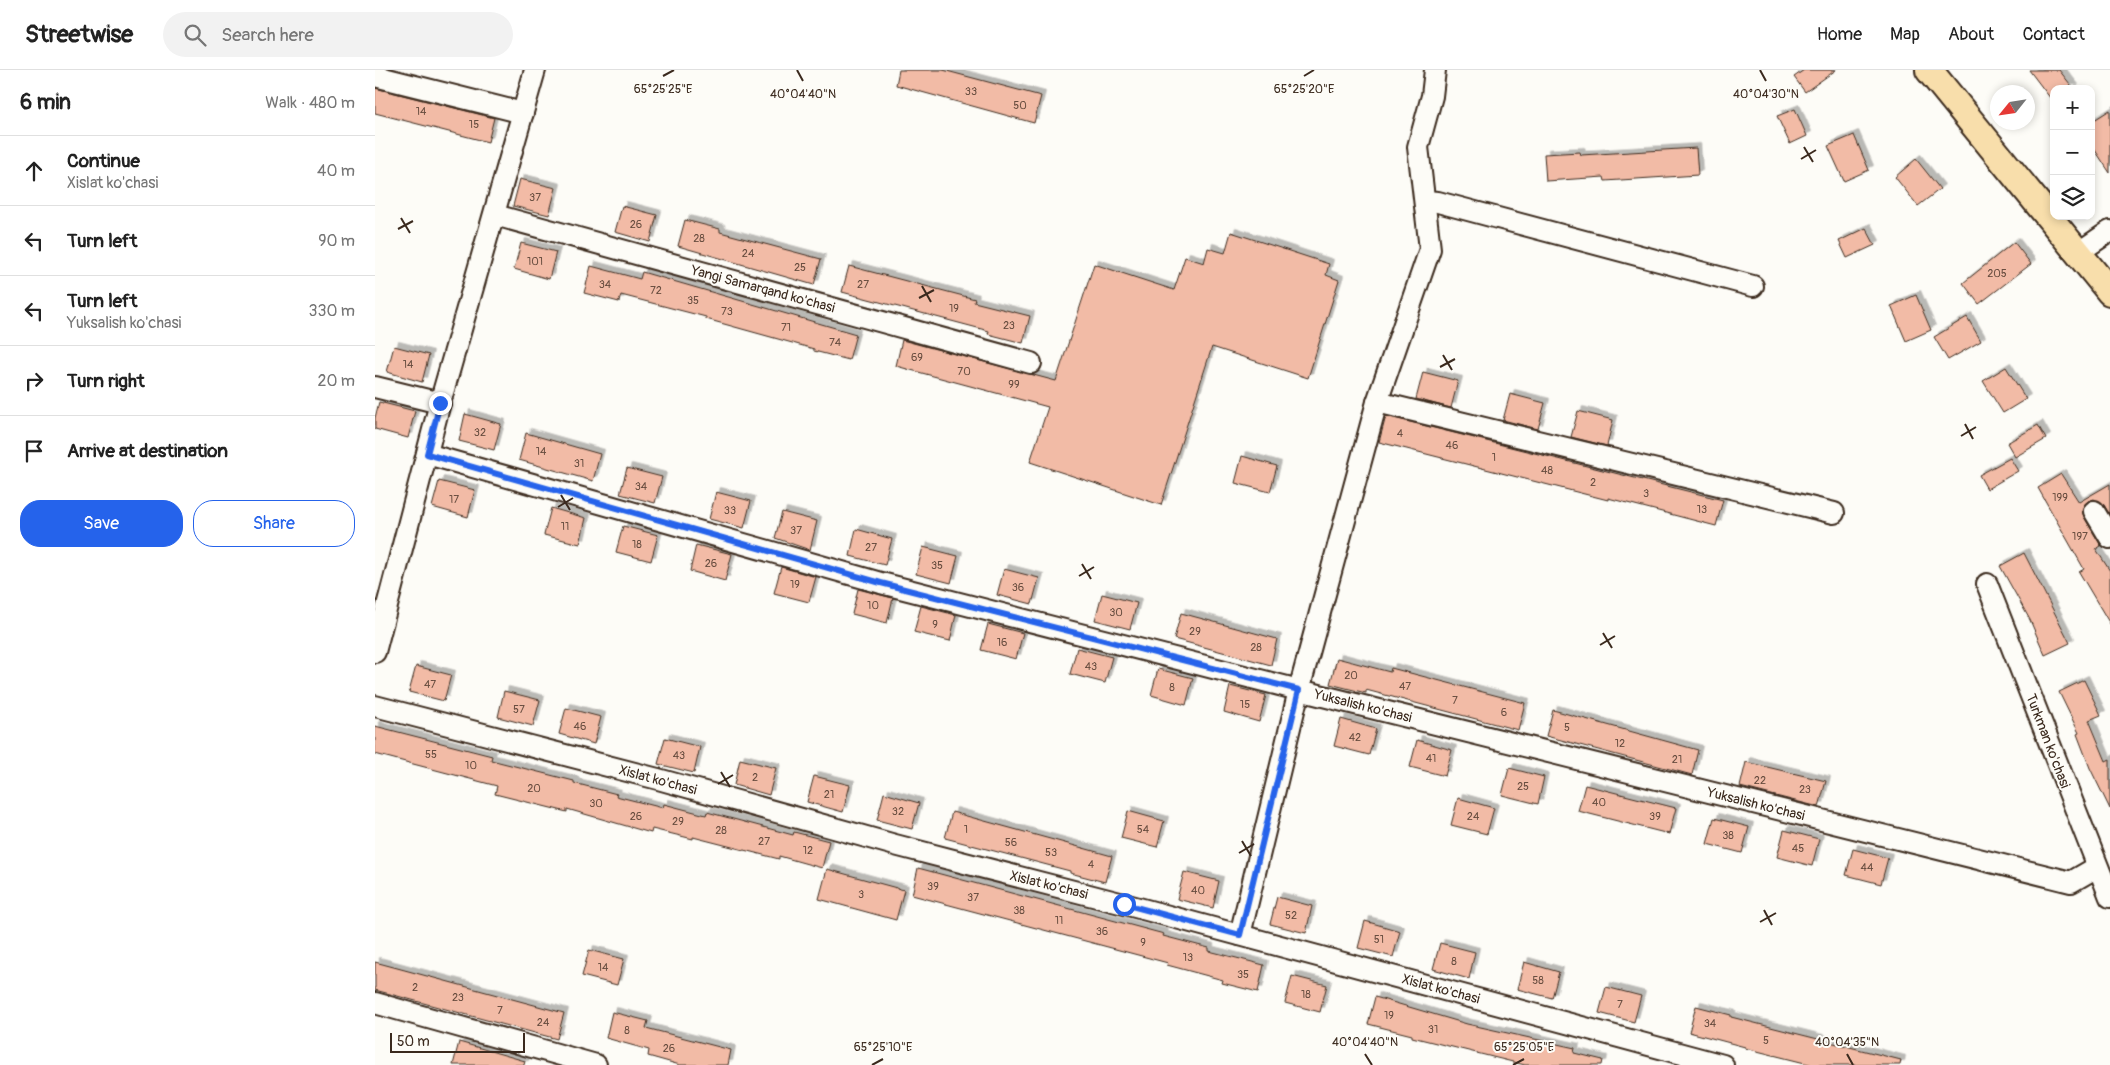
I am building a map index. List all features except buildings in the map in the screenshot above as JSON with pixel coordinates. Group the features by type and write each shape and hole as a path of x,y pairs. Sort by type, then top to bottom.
{"main road":[{"path":"1929,70 2110,292"}],"street":[{"path":"375,652 440,403 535,70"},
{"path":"1240,935 1299,690 1377,402 1431,249 1418,147 1432,96 1435,70"},
{"path":"375,76 523,113"},
{"path":"1425,201 1438,202 1753,286"},
{"name":"Yangi Samarqand ko'chasi","path":"495,215 1031,363"},
{"path":"2079,252 2110,231"},
{"path":"375,387 440,403"},
{"path":"1377,402 1834,513"},
{"name":"Yuksalish ko'chasi","path":"427,454 881,583 1299,690 2071,882 2097,867"},
{"path":"2094,511 2110,538"},
{"name":"Turkman ko'chasi","path":"1987,584 2110,896"},
{"name":"Xislat ko'chasi","path":"375,706 649,777 895,845 1240,935 1723,1065"},
{"path":"375,1003 596,1065"}],"route":[{"path":"440,403 427,454 881,583 1299,690 1240,935 1124,904"}]}
